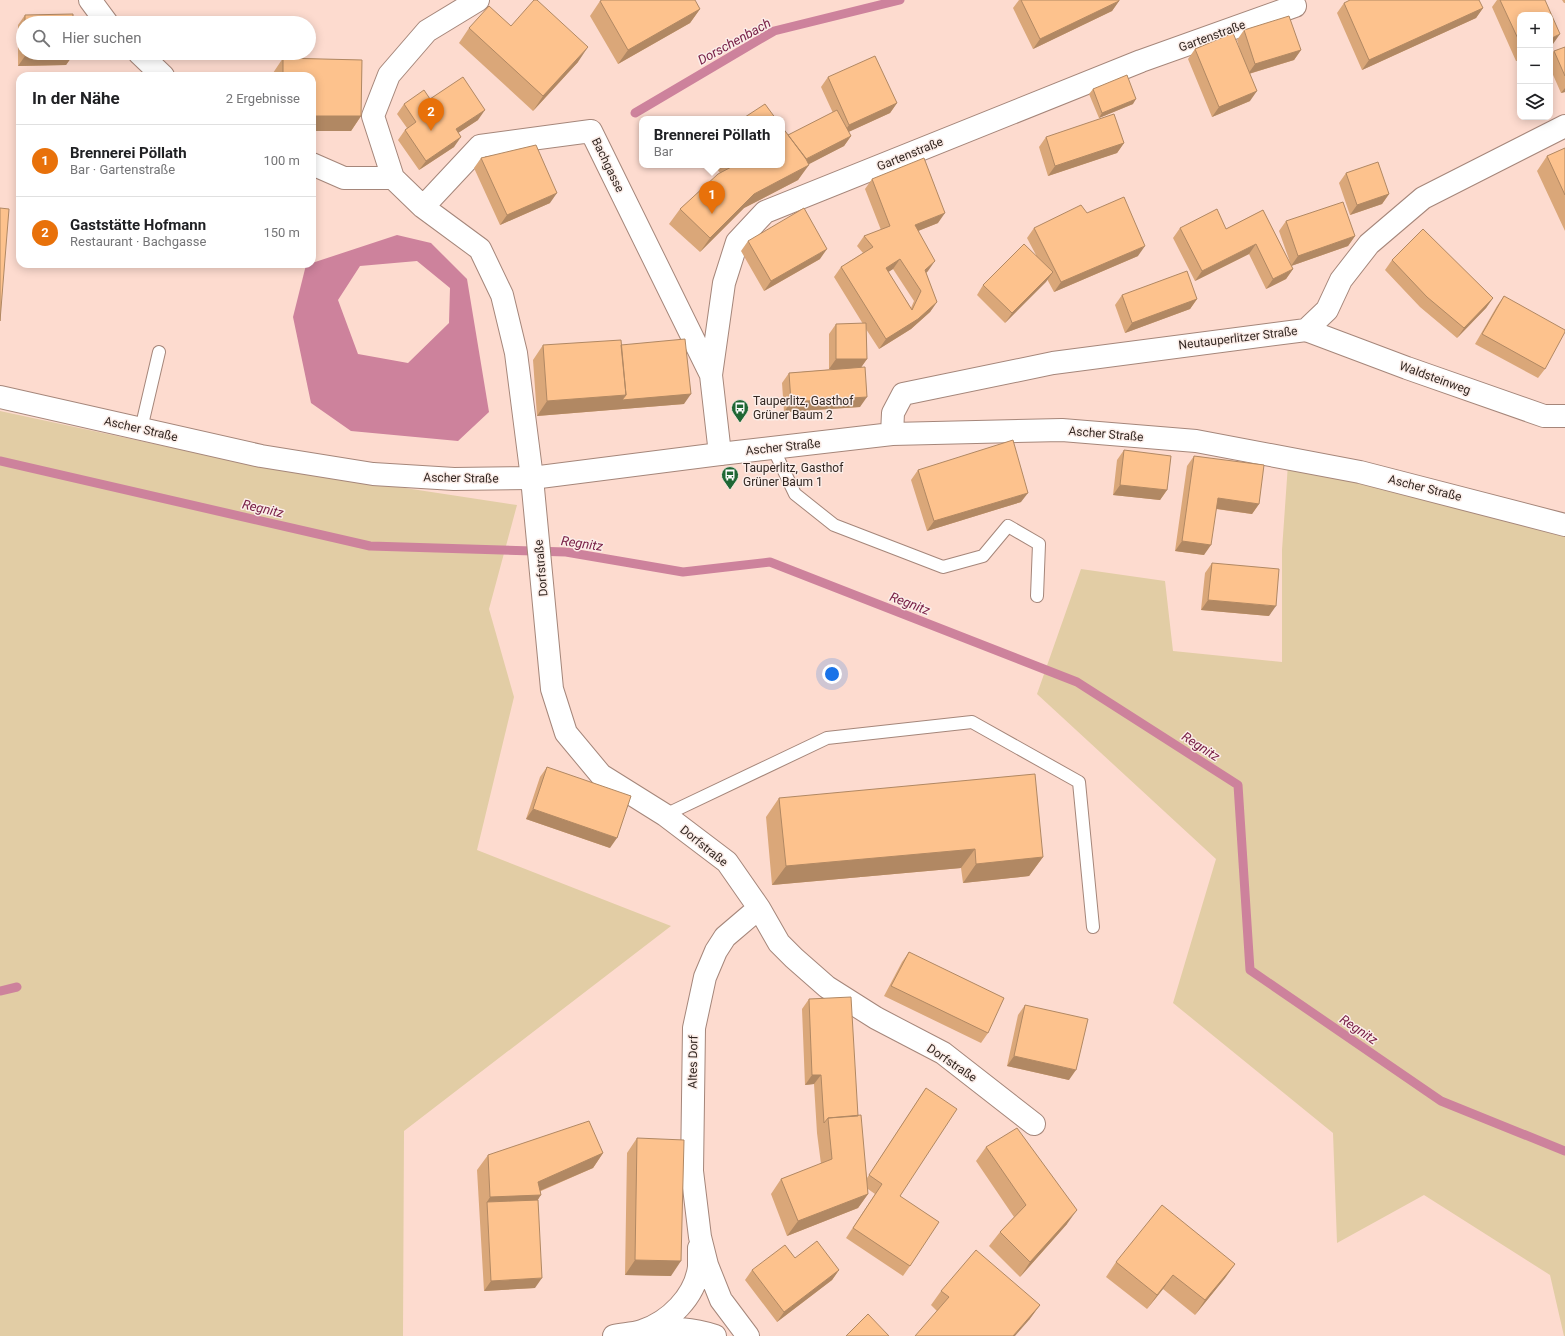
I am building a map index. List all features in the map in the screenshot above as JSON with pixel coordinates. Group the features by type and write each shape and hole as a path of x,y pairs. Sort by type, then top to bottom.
{"street":[{"path":"90,0 102,16"},
{"path":"478,0 427,31 389,75 373,116 393,178 423,207 480,249 502,295 516,353 532,478"},
{"name":"Gartenstraße","path":"720,454 711,375 724,283 737,242 765,212 1141,61 1295,6"},
{"path":"146,60 159,72"},
{"name":"Neutauperlitzer Straße","path":"892,434 893,413 903,394 1053,363 1306,330 1327,310 1341,280 1369,244 1423,198 1565,126"},
{"name":"Bachgasse","path":"423,207 480,146 591,130 711,375"},
{"path":"316,166 344,178 393,178"},
{"name":"Waldsteinweg","path":"1306,330 1407,368 1544,416 1565,416"},
{"name":"Ascher Straße","path":"0,397 261,456 373,474 454,479 532,478 892,434 1062,430 1196,441 1360,472 1565,525"},
{"name":"Dorfstraße","path":"532,478 552,690 566,733 601,775 665,815 727,862 759,908 779,943 827,987 876,1018 943,1053 1034,1124"},
{"name":"Altes Dorf","path":"748,1336 721,1300 707,1265 700,1237 692,1171 694,1028 705,977 716,951 725,937 759,908"},
{"name":"Altes Dorf","path":"641,1331 659,1323 673,1313 684,1301 692,1287 698,1268 700,1237"},
{"name":"Altes Dorf","path":"614,1336 667,1328 696,1330 716,1336"}],"lane":[{"path":"141,429 159,352"},
{"path":"773,448 795,494 834,524 943,566 983,556 1008,526 1039,544 1037,596"},
{"path":"665,815 826,738 972,722 1079,782 1093,927"}],"shaded area":[{"path":"397,235 431,243 467,279 489,412 458,441 351,431 311,403 293,317 305,268 316,268 316,262","holes":["417,261 450,288 449,323 408,363 358,354 338,300 360,266"]},
{"path":"0,411 248,464 517,505 489,609 514,697 477,850 671,926 404,1131 403,1336 0,1336"},
{"path":"1288,464 1565,520 1565,1336 1550,1275 1424,1195 1337,1243 1333,1133 1173,1003 1216,859 1037,694 1081,569 1165,581 1173,651 1282,662 1282,550"}],"building":[{"path":"534,0 537,0 588,47 543,96 469,28 489,6 511,26"},
{"path":"695,0 700,9 628,50 600,1"},
{"path":"1021,0 1119,0 1119,1 1040,39"},
{"path":"1350,0 1479,0 1483,8 1369,60 1344,3"},
{"path":"1500,0 1545,0 1550,12 1517,12 1517,37"},
{"path":"73,14 73,16 25,16"},
{"path":"1289,16 1301,50 1255,64 1244,30"},
{"path":"1553,18 1560,34 1553,38"},
{"path":"1233,33 1257,91 1219,107 1195,49"},
{"path":"1565,47 1565,76 1554,51"},
{"path":"875,56 897,103 849,125 828,77"},
{"path":"283,60 362,60 361,116 316,116 316,72 283,72"},
{"path":"1127,75 1136,99 1102,113 1093,89"},
{"path":"463,77 485,110 456,129 461,137 426,161 405,130 416,122 404,104 424,90 430,99"},
{"path":"765,104 774,116 747,116"},
{"path":"837,110 851,136 806,159 788,135"},
{"path":"1114,114 1124,143 1055,166 1046,137"},
{"path":"785,131 805,157 809,165 754,194 710,238 680,209 718,174 729,168 785,168"},
{"path":"536,145 557,193 507,215 481,158"},
{"path":"1565,148 1565,195 1547,156"},
{"path":"924,158 945,213 915,225 935,261 925,270 937,302 918,319 886,339 841,267 873,247 864,236 890,226 872,179","holes":["900,259 921,291 912,310 886,268"]},
{"path":"1378,162 1389,194 1357,205 1346,173"},
{"path":"1124,197 1145,246 1061,282 1034,228 1081,205 1087,213"},
{"path":"1343,202 1355,236 1298,256 1286,221"},
{"path":"0,208 9,209 0,321"},
{"path":"804,208 827,249 771,281 748,241"},
{"path":"1217,209 1226,229 1263,210 1293,269 1273,279 1256,244 1202,271 1180,228"},
{"path":"1423,229 1493,298 1464,328 1427,297 1392,260"},
{"path":"1024,244 1053,272 1012,313 983,285"},
{"path":"1187,271 1197,299 1132,323 1122,295"},
{"path":"1504,296 1565,330 1545,369 1482,334"},
{"path":"866,323 867,359 836,359 836,324"},
{"path":"685,339 691,394 622,400 626,395 621,345"},
{"path":"621,340 626,395 547,401 543,345"},
{"path":"865,367 867,397 791,402 789,373"},
{"path":"1013,440 1028,493 934,521 918,470"},
{"path":"1124,450 1171,456 1167,490 1120,485"},
{"path":"1194,456 1264,465 1259,504 1218,498 1211,545 1182,541"},
{"path":"1212,563 1279,569 1276,606 1208,600"},
{"path":"547,767 631,796 617,838 533,809"},
{"path":"1035,774 1043,857 976,864 975,849 786,866 779,798"},
{"path":"909,952 1004,998 988,1033 891,986"},
{"path":"851,997 858,1116 828,1118 824,1123 821,1075 812,1075 809,999"},
{"path":"1025,1005 1088,1019 1076,1070 1014,1056"},
{"path":"926,1088 957,1109 900,1196 939,1222 910,1266 853,1228 882,1184 869,1175"},
{"path":"861,1115 868,1194 798,1221 781,1179 832,1159 828,1118"},
{"path":"589,1121 603,1153 538,1182 541,1195 490,1197 488,1155"},
{"path":"1017,1128 1077,1210 1030,1262 1000,1232 1026,1205 986,1147"},
{"path":"637,1138 684,1140 681,1261 635,1260"},
{"path":"538,1200 542,1278 491,1281 487,1202"},
{"path":"1162,1205 1235,1264 1205,1300 1173,1275 1157,1295 1116,1262"},
{"path":"817,1241 839,1270 784,1312 752,1270 785,1245 795,1258"},
{"path":"976,1250 1040,1305 1013,1336 915,1336 949,1297 941,1291"},
{"path":"868,1314 889,1336 846,1336"}],"waterway":[{"name":"Dorschenbach","path":"635,113 774,31 900,0"},
{"name":"Regnitz","path":"0,461 370,546 566,552 683,572 770,562 1077,682 1238,785 1250,970 1441,1101 1565,1151"},
{"path":"0,991 17,987"}],"place":[{"name":"Gaststätte Hofmann","path":"431,131"},
{"name":"Brennerei Pöllath","path":"712,214"},
{"name":"Tauperlitz, Gasthof Grüner Baum 2","path":"740,423"},
{"name":"Tauperlitz, Gasthof Grüner Baum 1","path":"730,490"}]}
